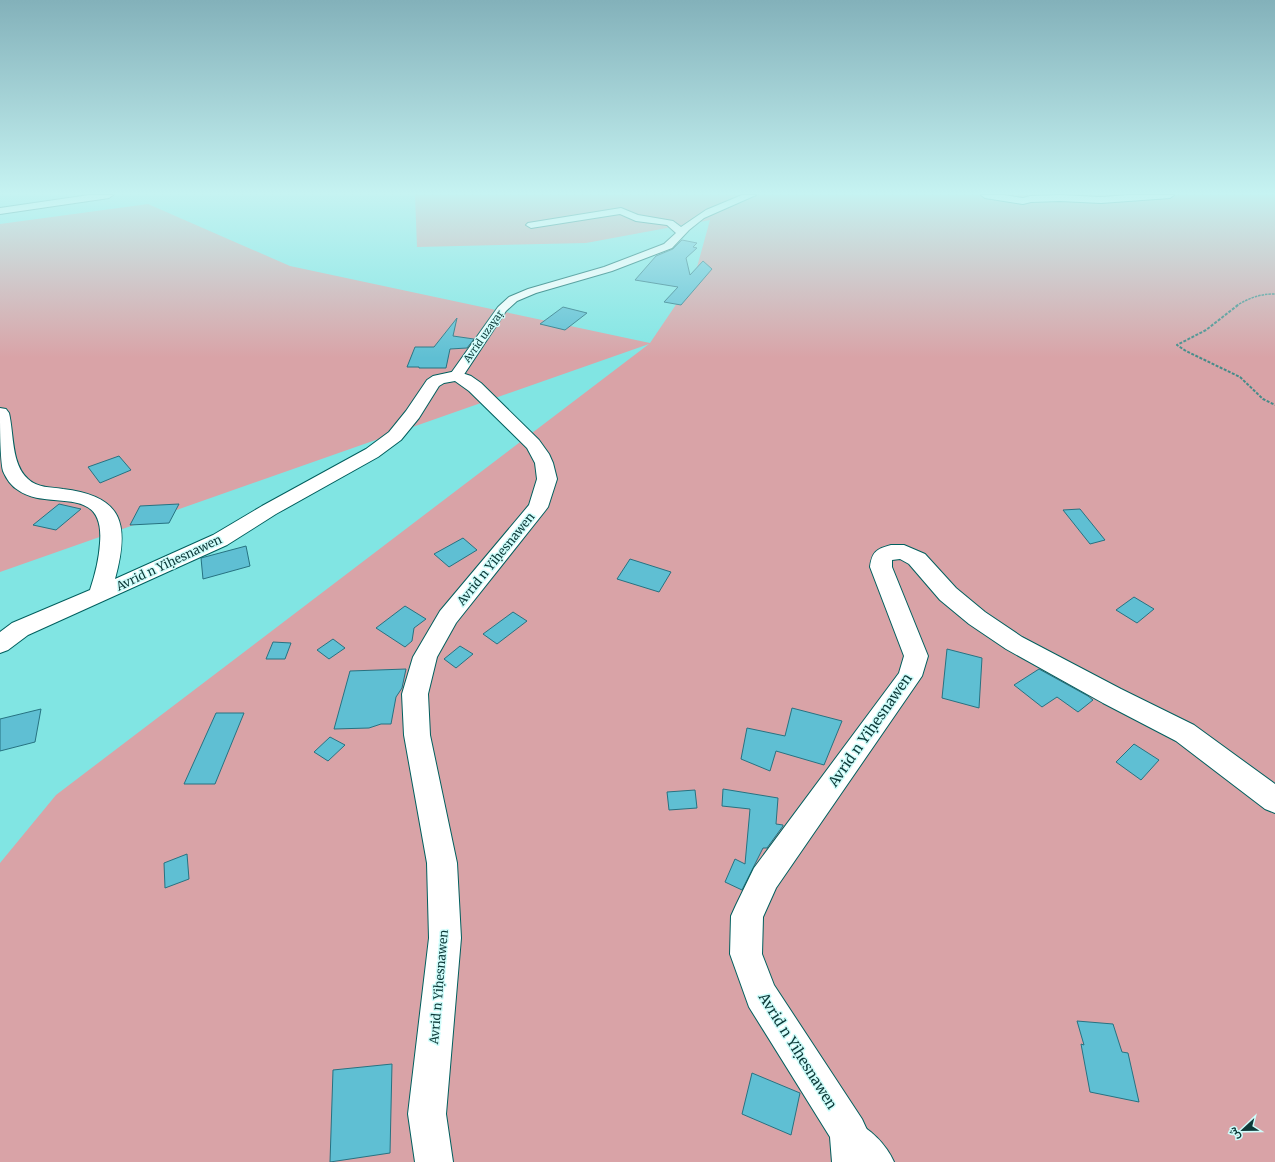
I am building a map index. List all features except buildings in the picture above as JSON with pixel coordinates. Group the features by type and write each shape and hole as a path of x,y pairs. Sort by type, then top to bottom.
{"street":[{"name":"Avrid uzaɣaṛ","path":"456,376 502,309 513,299 532,291 608,269 659,249"},
{"name":"Avrid n Yiḥesnawen","path":"0,644 20,629 99,596 220,540 269,510 372,453 395,436 413,414 433,383 439,379 456,376 465,379 533,444 544,463 547,479 538,507 448,617 425,657 415,694 417,735 442,863 444,908 445,938 427,1114 434,1162"},
{"path":"0,414 8,463 18,481 29,490 80,498 101,507 108,514 110,527 109,557 105,579 99,596"},
{"name":"Avrid n Yiḥesnawen","path":"851,1162 849,1132 761,995 746,954 747,916 765,878 910,676 916,656 881,567 882,556 891,552 904,552 917,559 948,594 977,618 1014,643 1184,733 1275,800"},
{"path":"849,1132 878,1162"}],"path":[{"path":"1275,294 1261,294 1249,298 1226,313 1206,330 1177,345 1186,351 1240,377 1263,398 1275,405"}],"shaded area":[{"path":"0,249 252,249 290,266 650,343 694,278 702,249 1275,249 1275,1162 0,1162 0,863 56,795 649,344 0,572"}]}
